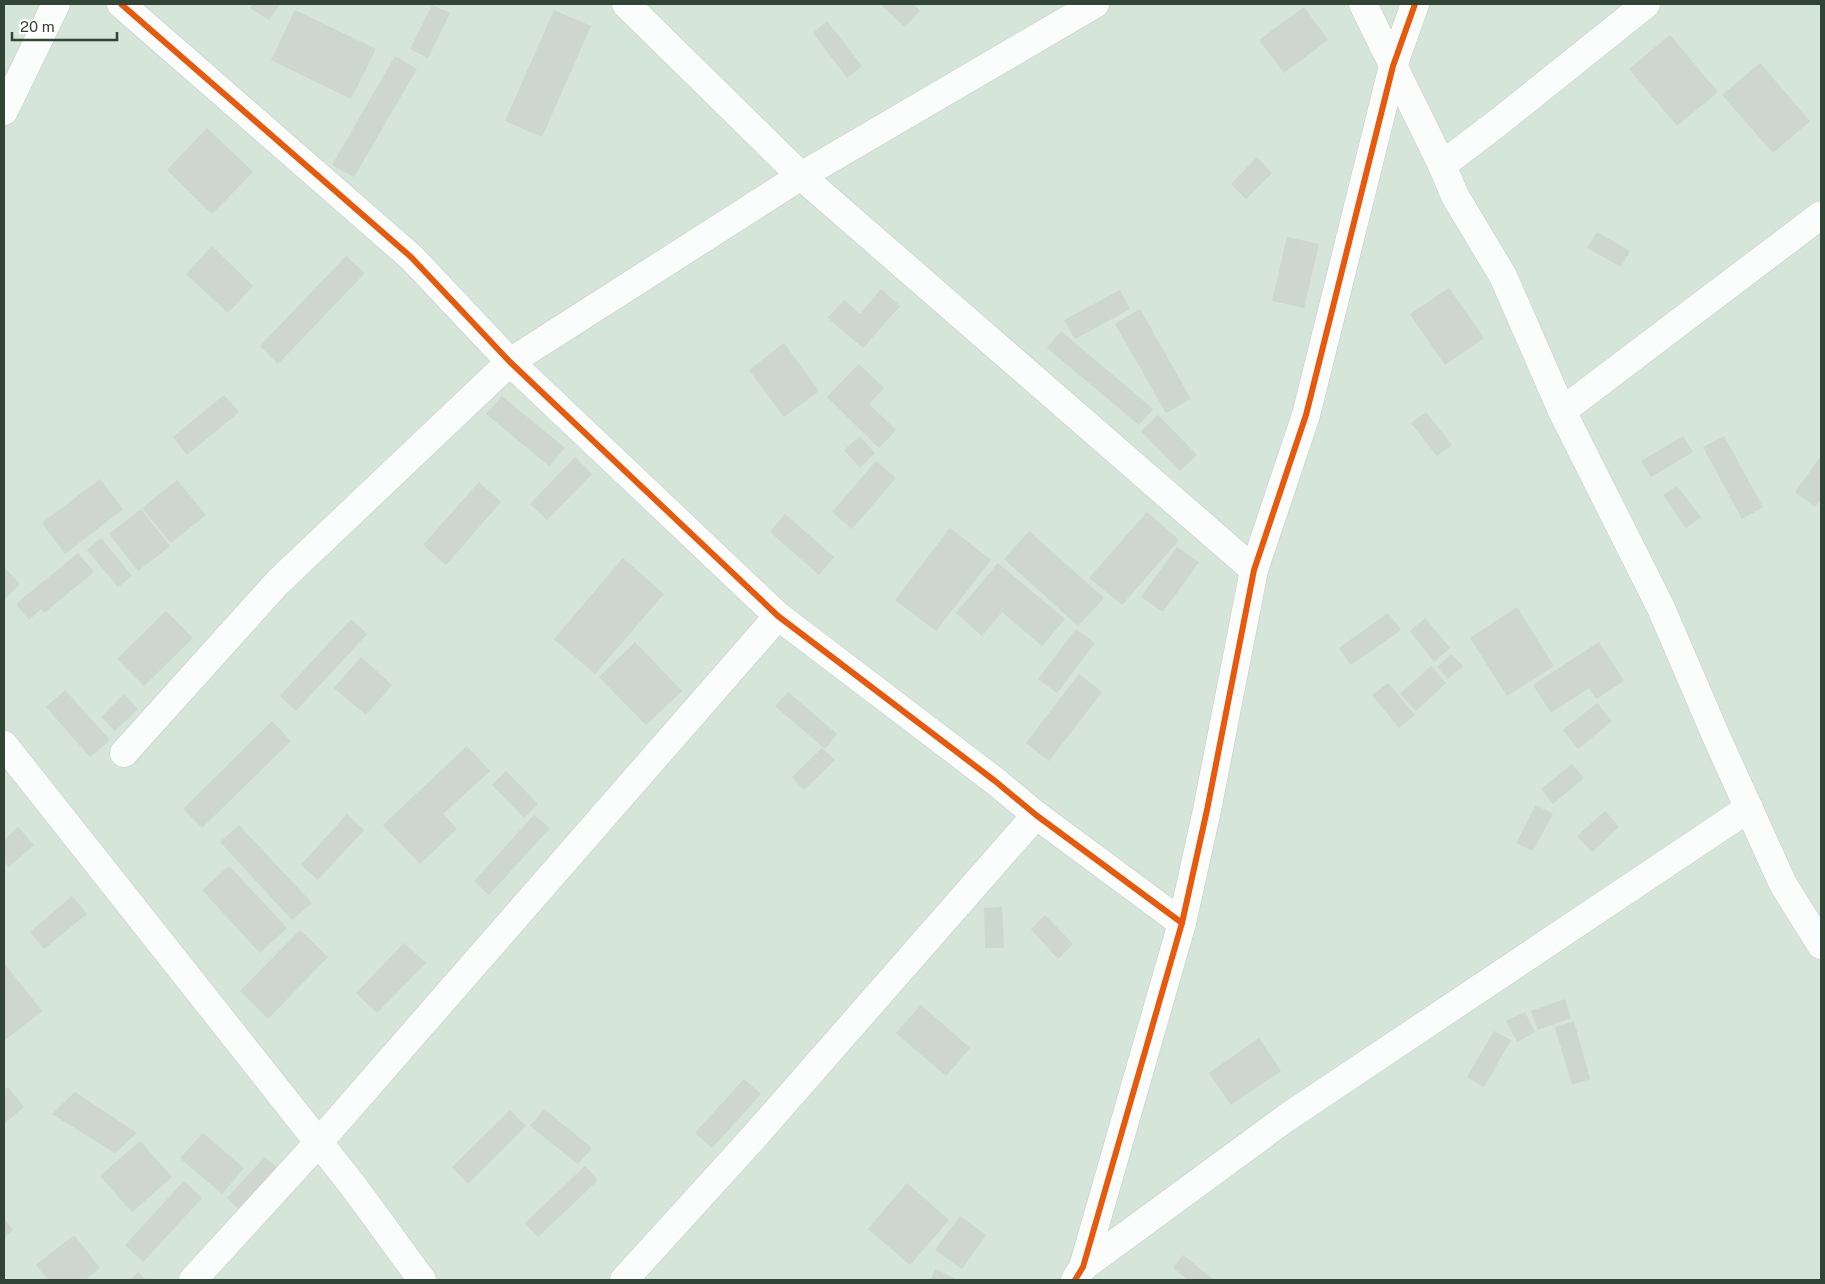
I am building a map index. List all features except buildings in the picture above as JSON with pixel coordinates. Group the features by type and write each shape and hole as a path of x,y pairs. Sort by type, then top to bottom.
{"street":[{"path":"4,110 56,4"},
{"path":"121,4 411,257 510,362 778,616 995,781 1036,815 1182,923"},
{"path":"626,4 801,176 1254,570"},
{"path":"124,754 278,582 510,362 801,176 1095,4"},
{"path":"1363,4 1442,165 1455,196 1503,276 1562,411 1661,608 1783,884 1821,945"},
{"path":"1079,1274 1182,923 1207,810 1254,570 1306,415 1392,66 1415,4"},
{"path":"1442,165 1508,115 1646,4"},
{"path":"1562,411 1821,215"},
{"path":"193,1280 319,1142 778,616"},
{"path":"4,745 354,1186 422,1280"},
{"path":"1079,1274 1286,1118 1749,808"},
{"path":"624,1280 753,1138 1036,815"}],"shaded area":[{"path":"4,4 1821,4 1821,1280 4,1280"}],"cycle path":[{"path":"121,4 411,257 510,362 778,616 995,781 1036,815 1182,923"},
{"path":"1075,1280 1083,1267 1182,923 1207,810 1254,570 1306,415 1393,66 1415,4"}]}
